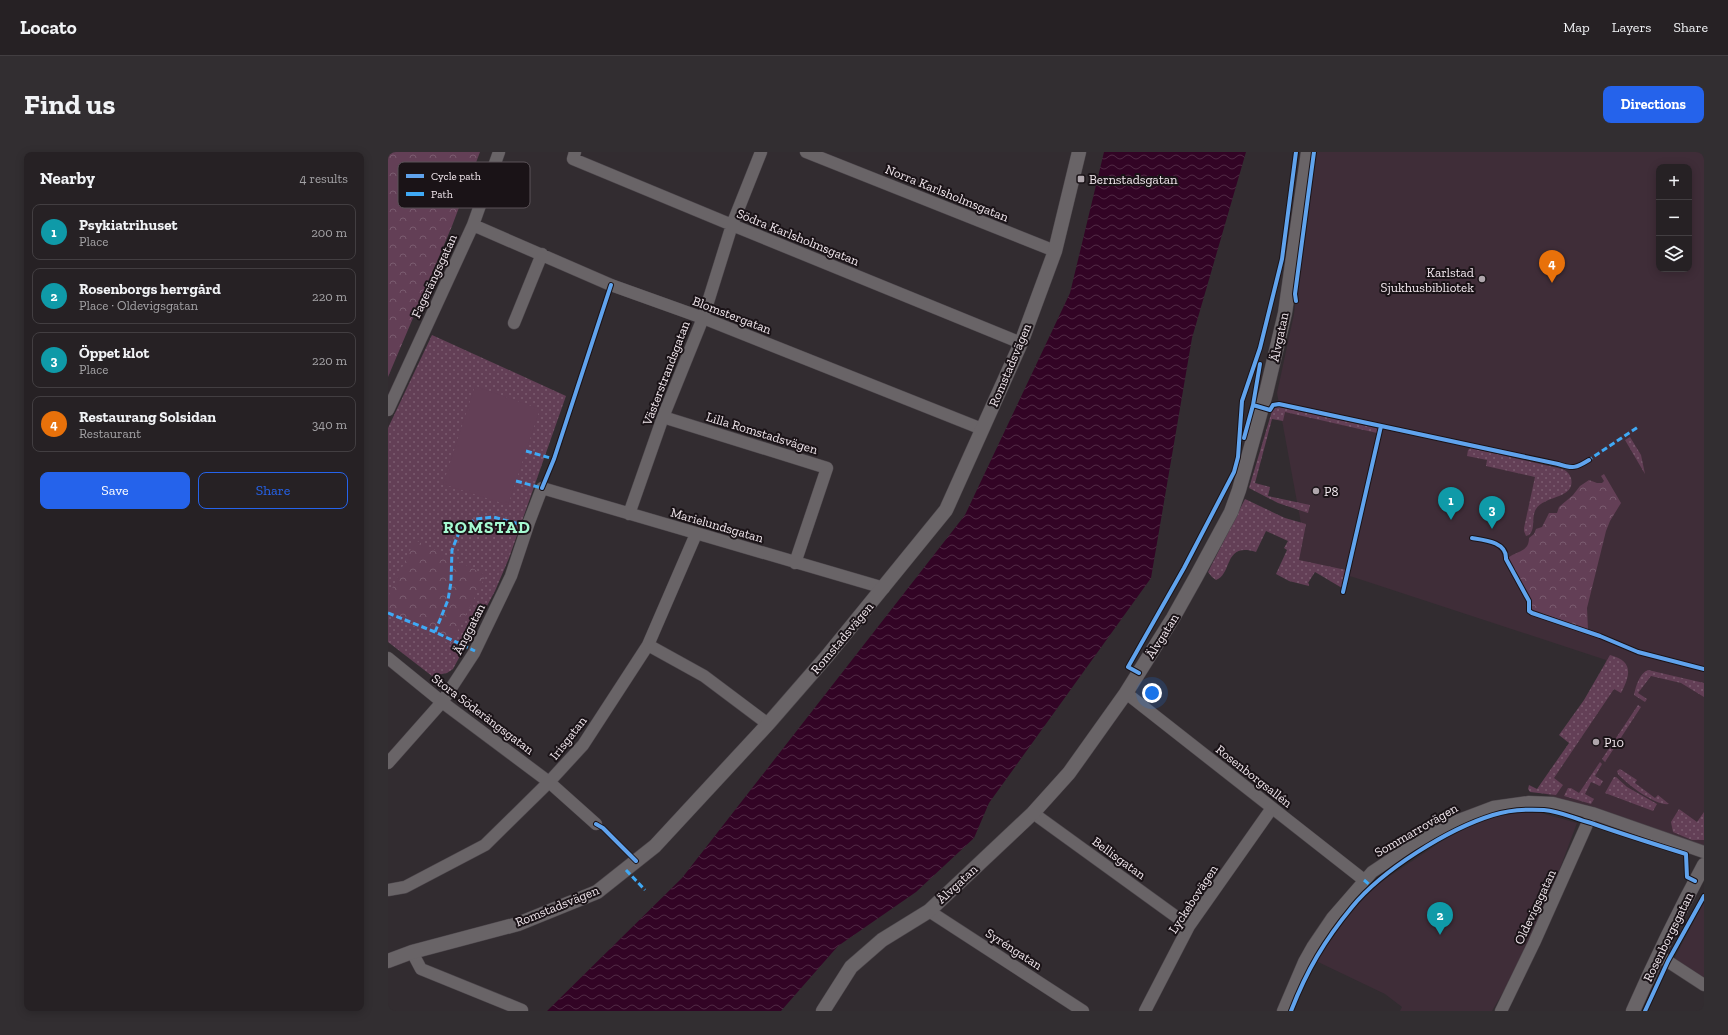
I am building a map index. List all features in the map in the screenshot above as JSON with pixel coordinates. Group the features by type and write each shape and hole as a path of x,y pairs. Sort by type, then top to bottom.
{"street":[{"name":"Fagerängsgatan","path":"495,162 499,152"},
{"name":"Södra Karlsholmsgatan","path":"575,152 573,159 732,226 1021,343"},
{"name":"Västerstrandsgatan","path":"629,514 663,417 703,318 732,226 761,152"},
{"name":"Norra Karlsholmsgatan","path":"806,152 1055,251"},
{"name":"Romstadsvägen","path":"388,961 412,952 518,924 597,892 655,846 768,724 884,588 946,510 1021,343 1055,251 1079,152"},
{"name":"Älvgatan","path":"823,1011 850,967 882,940 929,911 1033,813 1068,773 1126,693 1173,618 1231,512 1239,490 1266,393 1285,313 1308,152"},
{"name":"Fagerängsgatan","path":"388,410 473,225 479,208"},
{"name":"Blomstergatan","path":"473,225 611,285 703,318 982,429"},
{"path":"514,323 542,254"},
{"name":"Lilla Romstadsvägen","path":"663,417 827,468 795,563"},
{"name":"Marielundsgatan","path":"542,488 884,588"},
{"name":"Änggatan","path":"388,763 442,702 474,653 511,576 542,488"},
{"name":"Irisgatan","path":"388,890 405,887 485,846 549,782 583,745 648,645 696,534"},
{"path":"648,645 704,676 768,724"},
{"name":"Stora Söderängsgatan","path":"388,658 442,702 549,782 596,824"},
{"name":"Rosenborgsallén","path":"1126,693 1364,880"},
{"name":"Sommarrovägen","path":"1283,1011 1298,973 1313,946 1332,918 1372,872 1418,842 1456,821 1493,807 1529,802 1553,803 1592,813 1704,852"},
{"name":"Lyckebovägen","path":"1145,1011 1189,926 1272,808"},
{"name":"Bellisgatan","path":"1033,813 1189,926"},
{"name":"Oldevigsgatan","path":"1501,1011 1534,943 1592,813"},
{"name":"Rosenborgsgatan","path":"1633,1011 1658,955 1704,865"},
{"name":"Syréngatan","path":"929,911 1083,1011"},
{"path":"412,952 421,969 522,1010"},
{"path":"1658,955 1704,985"}],"shaded area":[{"path":"1315,152 1704,152 1704,851 1537,791 1595,706 1606,660 1353,577 1293,563 1302,529 1277,393 1294,314"},
{"path":"1519,812 1541,813 1577,823 1556,879 1516,970 1492,1011 1400,1011 1402,1007 1385,994 1316,961 1354,907 1378,884 1442,841 1466,828 1495,817"},
{"path":"1704,902 1704,980 1674,959"}],"green space":[{"path":"388,152 480,152 476,162 398,162 398,208 459,208 388,377"},
{"path":"432,335 566,396 509,558 495,591 453,669 447,673 432,676 388,642 388,428"},
{"path":"475,386 540,409 508,505 443,484"},
{"path":"1279,407 1376,428 1378,430 1377,433 1285,412 1283,421 1272,419 1255,483 1270,487 1268,496 1310,505 1308,513 1278,503 1249,488 1272,411"},
{"path":"1630,437 1641,455 1645,474 1625,440"},
{"path":"1471,448 1562,469 1567,471 1571,478 1571,485 1569,490 1546,501 1536,509 1532,530 1529,535 1526,536 1524,528 1535,477 1486,466 1487,460 1467,456 1468,450"},
{"path":"1604,474 1621,503 1606,531 1587,608 1588,630 1531,609 1532,603 1508,558 1525,549 1529,538 1534,534 1536,529 1542,527 1549,513 1557,513 1559,507 1573,495 1580,486 1589,480 1602,483 1604,481 1601,476"},
{"path":"1245,499 1285,518 1306,524 1299,560 1346,570 1342,588 1315,572 1308,583 1309,586 1289,581 1276,574 1287,550 1284,548 1288,541 1266,531 1256,552 1246,550 1238,551 1233,555 1221,577 1216,580 1212,577 1208,572"},
{"path":"415,540 486,575 451,644 388,613 388,597"},
{"path":"1610,655 1623,661 1628,669 1627,680 1621,693 1614,689 1554,778 1563,785 1556,795 1530,792 1528,789 1529,785 1537,789 1569,743 1559,735 1584,700"},
{"path":"1648,670 1704,683 1704,697 1681,683 1651,676 1638,693 1647,699 1645,702 1634,695 1640,677"},
{"path":"1638,705 1641,707 1605,762 1602,759"},
{"path":"1600,762 1602,764 1595,776 1603,781 1600,786 1591,782 1585,794 1594,799 1591,804 1564,796 1568,788 1571,788 1579,793"},
{"path":"1620,769 1637,780 1635,783 1655,798 1658,795 1669,804 1656,802 1634,788 1618,774 1617,771"},
{"path":"1614,777 1616,777 1627,787 1657,804 1653,811 1605,793"},
{"path":"1679,809 1697,822 1704,812 1704,840 1692,840 1673,832 1671,822"}],"water":[{"path":"1104,152 1246,152 1192,338 1151,578 989,803 974,838 916,892 838,946 781,1011 547,1011 682,878 965,515 1070,293"}],"marked path":[{"path":"1587,461 1638,427"},
{"path":"526,451 554,459"},
{"path":"516,481 542,488 543,485"},
{"path":"435,632 448,600 451,582 452,550 460,530 476,519 493,517 527,526"},
{"path":"388,613 435,632 475,651"},
{"path":"626,870 645,890"},
{"path":"1364,880 1372,887"}],"cycle path":[{"path":"1139,673 1128,667 1184,568 1234,472 1238,457 1242,401 1260,348 1282,259 1296,152"},
{"path":"1296,301 1295,294 1314,152"},
{"path":"542,488 554,459 611,285"},
{"path":"1244,438 1253,405 1260,364"},
{"path":"1253,405 1270,410 1273,405 1279,404 1567,467 1581,465 1589,460"},
{"path":"1343,592 1381,426"},
{"path":"1472,538 1494,543 1503,549 1506,559 1529,601 1529,611 1532,613 1600,636 1638,652 1704,669"},
{"path":"1291,1011 1303,982 1317,956 1342,920 1365,893 1380,879 1417,852 1456,830 1475,821 1493,815 1518,810 1538,810 1562,813 1686,854 1687,877 1695,881"},
{"path":"596,824 603,828 636,861"},
{"path":"1645,1011 1668,961 1704,896"}],"place":[{"name":"Bernstadsgatan","path":"1081,179"},
{"name":"Karlstad Sjukhusbibliotek","path":"1482,279"},
{"name":"Restaurang Solsidan","path":"1552,283"},
{"name":"P8","path":"1316,491"},
{"name":"Psykiatrihuset","path":"1451,520"},
{"name":"Öppet klot","path":"1492,529"},
{"name":"P10","path":"1596,742"},
{"name":"Rosenborgs herrgård","path":"1440,935"}],"district":[{"name":"ROMSTAD","path":"487,527"}]}
